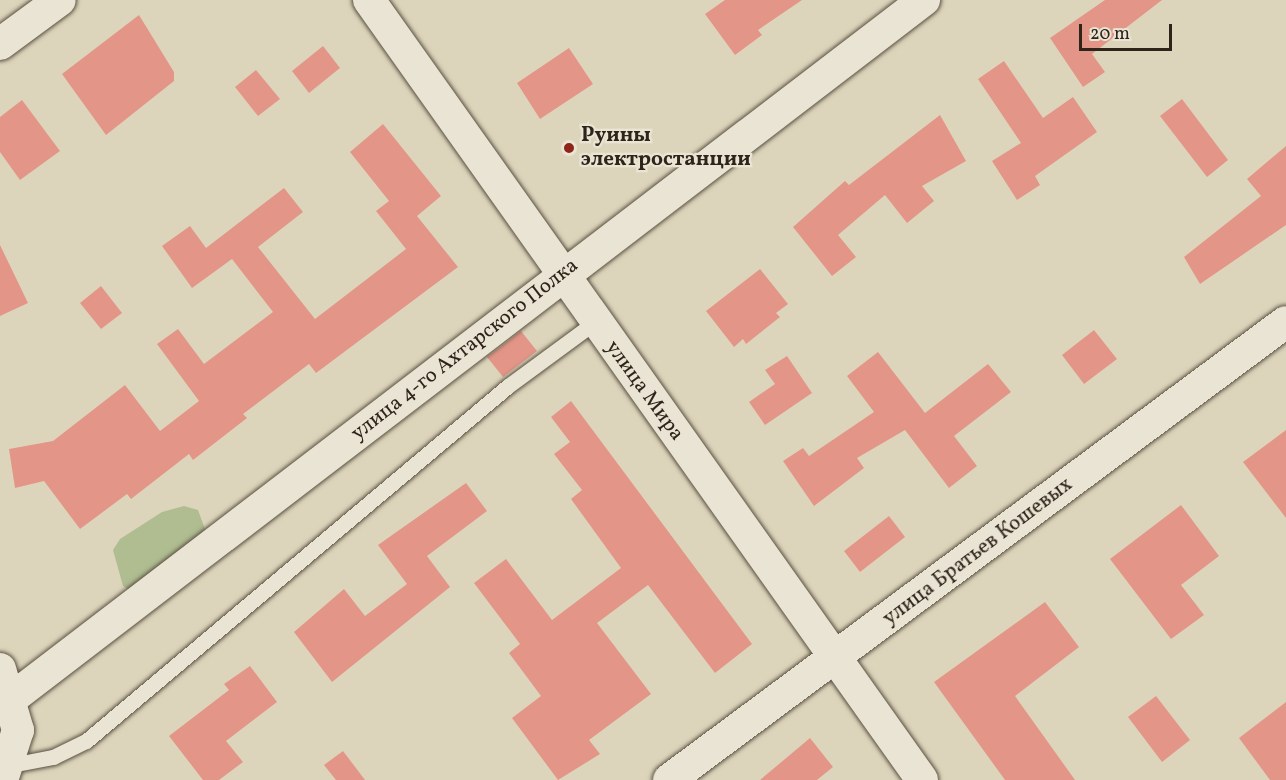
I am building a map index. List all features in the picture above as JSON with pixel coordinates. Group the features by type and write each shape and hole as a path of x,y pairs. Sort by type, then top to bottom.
{"street":[{"path":"0,44 60,0"},
{"name":"улица Мира","path":"369,0 595,322 922,780"},
{"name":"улица 4-го Ахтарского Полка","path":"7,702 563,274 924,0"},
{"name":"улица Братьев Кошевых","path":"669,780 1286,322"},
{"path":"0,669 7,702 18,730 7,772"}],"lane":[{"path":"7,772 53,757 86,741 508,386 595,322"}],"green space":[{"path":"184,506 198,510 206,532 133,592 123,586 113,550 120,539 162,512"}],"building":[{"path":"725,0 802,0 758,30 762,35 735,55 705,14"},
{"path":"1105,0 1162,0 1092,54 1105,72 1083,87 1050,38"},
{"path":"139,15 174,72 174,81 106,135 62,74"},
{"path":"323,46 340,68 309,93 292,71"},
{"path":"569,48 593,84 540,119 517,83"},
{"path":"1004,61 1043,118 1073,97 1097,132 1035,176 1040,185 1017,200 992,161 1021,143 978,79"},
{"path":"256,70 280,99 258,116 235,87"},
{"path":"1182,99 1228,160 1207,177 1160,116"},
{"path":"22,100 60,151 20,180 0,152 0,117"},
{"path":"940,115 966,161 922,186 934,201 907,223 885,195 838,235 856,257 832,276 793,227 845,181 849,185"},
{"path":"383,124 441,196 417,216 458,267 316,373 309,364 243,414 247,418 193,460 189,454 131,499 127,494 80,529 44,481 15,488 9,449 53,441 125,385 160,431 199,401 157,344 178,329 204,364 273,312 232,259 192,288 162,246 190,226 206,248 284,188 303,212 258,247 315,319 406,249 376,211 389,201 350,152"},
{"path":"1286,146 1286,225 1200,284 1184,257 1261,196 1247,179"},
{"path":"0,245 28,303 0,316"},
{"path":"760,269 788,304 776,313 780,317 746,344 743,339 734,347 706,311"},
{"path":"101,286 122,313 101,329 80,303"},
{"path":"1094,330 1117,359 1084,384 1062,355"},
{"path":"521,331 537,351 503,377 487,357"},
{"path":"878,352 925,413 988,364 1011,392 954,436 977,466 949,488 905,430 857,458 864,468 814,506 783,461 803,448 809,456 874,412 847,376"},
{"path":"787,356 812,393 765,425 749,402 775,384 765,370"},
{"path":"571,401 752,644 715,673 648,585 597,623 651,694 589,740 600,754 558,780 512,718 541,696 509,653 520,644 474,583 506,559 552,620 621,568 571,499 582,490 554,454 570,442 551,417"},
{"path":"1286,430 1286,518 1243,462"},
{"path":"466,483 487,511 427,556 450,587 332,682 294,632 344,589 365,616 407,584 378,545"},
{"path":"1181,505 1219,556 1181,585 1204,615 1171,639 1110,559"},
{"path":"889,516 905,537 860,572 844,551"},
{"path":"1045,602 1079,647 1015,696 1075,780 1005,780 934,682"},
{"path":"250,666 277,702 226,741 243,762 219,780 203,780 169,736 229,690 224,684"},
{"path":"1156,696 1190,740 1162,762 1128,717"},
{"path":"1286,702 1286,780 1270,780 1239,738"},
{"path":"810,738 833,767 817,780 760,780"},
{"path":"343,751 365,780 336,780 324,765"}],"place":[{"name":"Руины электростанции","path":"569,148"}]}
